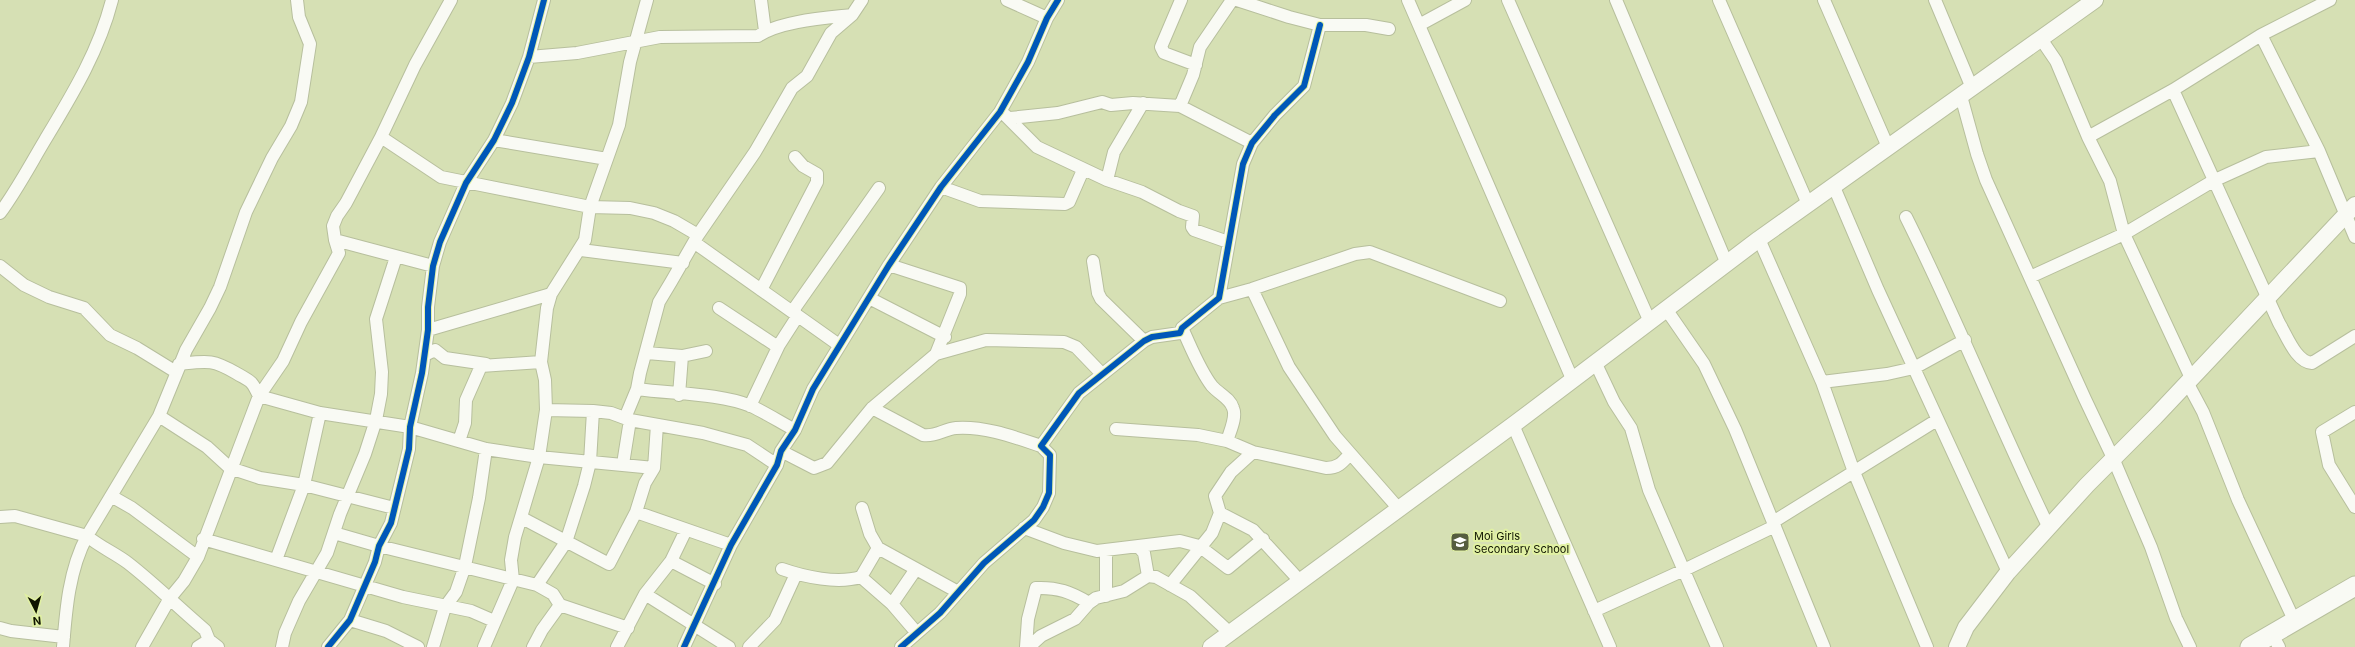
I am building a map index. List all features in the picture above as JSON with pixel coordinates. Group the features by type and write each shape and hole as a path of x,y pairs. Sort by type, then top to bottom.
{"highway":[{"path":"2250,647 2276,641 2294,620 2355,586"}],"main road":[{"path":"1211,647 1513,426 1759,239 1808,204 1834,188 1888,147 2095,0"},
{"path":"1957,647 1966,627 2008,572 2113,458 2351,210"}],"street":[{"path":"0,213 21,184 80,83 96,48 112,0"},
{"path":"0,628 64,642 70,586 78,555 87,536 160,416 178,368 210,308 246,212 272,158 291,126 301,102 310,44 299,18 297,0"},
{"path":"142,647 170,598 184,581 198,558 203,539 259,396 283,361 301,322 339,253 333,226 337,216 346,203 381,137 415,65 450,0"},
{"path":"328,647 350,620 375,562 379,546 391,523 409,449 410,427 425,355 428,330 428,307 433,266 447,223 466,183 494,140 512,103 529,57 544,0"},
{"path":"484,647 513,580 511,560 539,457 546,410 545,380 541,362 544,323 551,294 581,250 585,240 590,207 619,125 635,44 647,0"},
{"path":"761,0 765,31"},
{"path":"623,464 627,419 647,353 659,302 696,239 755,152 792,88 807,76 831,33 852,15 862,0"},
{"path":"1007,0 1047,18"},
{"path":"684,647 715,584 731,545 777,465 781,451 795,430 813,389 889,265 941,187 1005,115 1047,18 1058,0"},
{"path":"1181,0 1161,47 1164,53 1196,65"},
{"path":"1180,106 1196,65 1200,47 1232,0"},
{"path":"1237,0 1289,18 1320,25 1366,25 1389,29"},
{"path":"1408,0 1573,381"},
{"path":"1419,25 1465,0"},
{"path":"1508,0 1650,322"},
{"path":"1616,0 1727,264"},
{"path":"1719,0 1808,204"},
{"path":"1824,0 1888,147"},
{"path":"1934,0 1967,92 1986,180 2084,399 2113,458 2151,547 2176,618 2190,647"},
{"path":"2088,137 2173,90 2261,35 2330,0"},
{"path":"529,57 577,53 635,44 660,37 758,36 765,31 852,15"},
{"path":"1219,298 1240,176 1252,143 1275,115 1304,86 1320,25"},
{"path":"2261,35 2319,151 2351,210 2355,238"},
{"path":"2041,39 2056,61 2088,137 2110,180 2124,234 2203,412 2238,500 2294,620"},
{"path":"2173,90 2213,181 2267,297 2300,358 2306,362 2312,363 2355,336"},
{"path":"1005,115 1058,113 1102,102 1111,105 1144,103 1180,106 1252,143"},
{"path":"1107,180 1114,152 1144,103"},
{"path":"1005,115 1037,147 1083,170 1142,192 1179,211 1193,216 1192,227 1194,230 1228,242"},
{"path":"381,137 441,177 590,207 630,208 654,213 674,221 761,290 797,317 839,345"},
{"path":"494,140 607,159"},
{"path":"2030,277 2124,234 2213,181 2266,157 2319,151"},
{"path":"761,290 817,182 817,174 803,166 795,157"},
{"path":"941,187 980,201 1065,204 1069,202 1083,170"},
{"path":"797,317 794,308 879,188"},
{"path":"1834,188 1937,420 2008,572"},
{"path":"1906,217 1965,340 2022,474 2048,528"},
{"path":"1759,239 1822,382 1854,472 1927,647"},
{"path":"335,240 433,266"},
{"path":"581,250 683,263"},
{"path":"1041,446 1079,393 1144,340 1152,337 1180,333 1182,328 1219,298 1252,289 1355,254 1370,252 1500,302"},
{"path":"282,647 285,633 299,601 327,553 376,420 381,394 382,372 376,319 396,257"},
{"path":"1093,261 1098,293 1101,300 1144,340"},
{"path":"781,451 814,468 827,463 872,408 936,354 945,337 960,294 960,288 889,265"},
{"path":"0,266 24,285 49,297 84,308 110,335 178,368 205,361 222,364 252,381 259,396 320,413 376,420 410,427 486,448 539,457 654,468"},
{"path":"1252,289 1289,367 1350,454 1399,509"},
{"path":"428,330 551,294"},
{"path":"869,298 945,337"},
{"path":"719,308 778,347"},
{"path":"1666,309 1704,364 1735,429 1824,647"},
{"path":"750,406 778,347 797,317"},
{"path":"1182,328 1201,369 1213,386 1230,401 1234,408 1235,414 1227,441"},
{"path":"936,354 986,340 1064,342 1076,347 1102,374"},
{"path":"1822,382 1887,374 1914,368 1965,340"},
{"path":"425,355 435,350 445,358 486,364 541,362"},
{"path":"647,353 682,356 706,350"},
{"path":"680,395 682,356"},
{"path":"459,441 465,423 466,400 479,368 486,364"},
{"path":"1596,364 1614,402 1631,428 1649,490 1717,647"},
{"path":"637,389 680,395 703,395 750,406 795,430"},
{"path":"872,408 924,435 933,436 955,428 973,428 1008,434 1041,446 1050,455 1049,493 1039,513 984,563 940,613 916,632 901,647"},
{"path":"546,410 594,411 627,419 703,433 747,445 777,465"},
{"path":"537,584 566,542 590,462 594,411"},
{"path":"2355,412 2322,432 2329,464 2355,507"},
{"path":"276,560 304,484 320,413"},
{"path":"160,416 207,447 230,468 260,478 304,484 394,508"},
{"path":"1594,611 1684,570 1774,524 1937,420"},
{"path":"522,518 609,564 636,512 645,483 654,468 657,425"},
{"path":"1513,426 1610,647"},
{"path":"1116,430 1178,432 1227,441 1253,452 1326,468 1334,468 1341,464 1350,454"},
{"path":"433,647 445,607 456,592 465,566 479,498 486,448"},
{"path":"1170,585 1199,546 1212,533 1220,513 1216,496 1231,472 1253,452"},
{"path":"111,496 132,508 198,558"},
{"path":"862,508 870,534 878,548 958,592"},
{"path":"636,512 731,545"},
{"path":"1220,513 1253,530 1263,539 1300,582"},
{"path":"0,517 15,516 87,536 96,544 121,558 170,598 204,630 213,644 198,647"},
{"path":"1024,528 1076,547 1106,552 1169,541 1180,541 1199,546 1228,568 1263,539"},
{"path":"617,647 645,594 671,561 686,530"},
{"path":"334,533 379,546 465,566 513,580 537,584 553,594 560,605 628,628"},
{"path":"203,539 365,585 403,598 471,611 494,621"},
{"path":"1138,546 1144,553 1148,576"},
{"path":"861,577 878,548"},
{"path":"1106,552 1106,596"},
{"path":"671,561 715,584"},
{"path":"782,568 796,574 842,580 861,577"},
{"path":"892,604 916,569"},
{"path":"749,647 775,620 796,574"},
{"path":"1027,647 1041,636 1075,619 1089,603 1124,591 1148,576 1156,577 1190,596 1230,633"},
{"path":"861,577 892,604 916,632"},
{"path":"1027,647 1028,619 1036,588 1054,587 1065,590 1089,603"},
{"path":"645,594 694,626 730,647"},
{"path":"533,647 542,630 560,605"},
{"path":"350,620 386,631 418,647"}],"cycle path":[{"path":"328,647 350,620 375,562 379,546 391,523 409,449 410,427 422,373 428,330 428,307 433,266 440,242 466,183 494,140 512,103 529,57 544,0"},
{"path":"684,647 731,545 777,465 781,451 795,430 813,389 889,265 941,187 1000,112 1028,62 1047,18 1058,0"},
{"path":"901,647 940,613 984,563 1034,520 1043,507 1049,493 1050,455 1041,446 1079,393 1144,341 1152,337 1180,333 1182,328 1219,298 1243,164 1252,143 1275,115 1304,86 1320,25"}],"place":[{"name":"Moi Girls Secondary School","path":"1460,542"}]}
